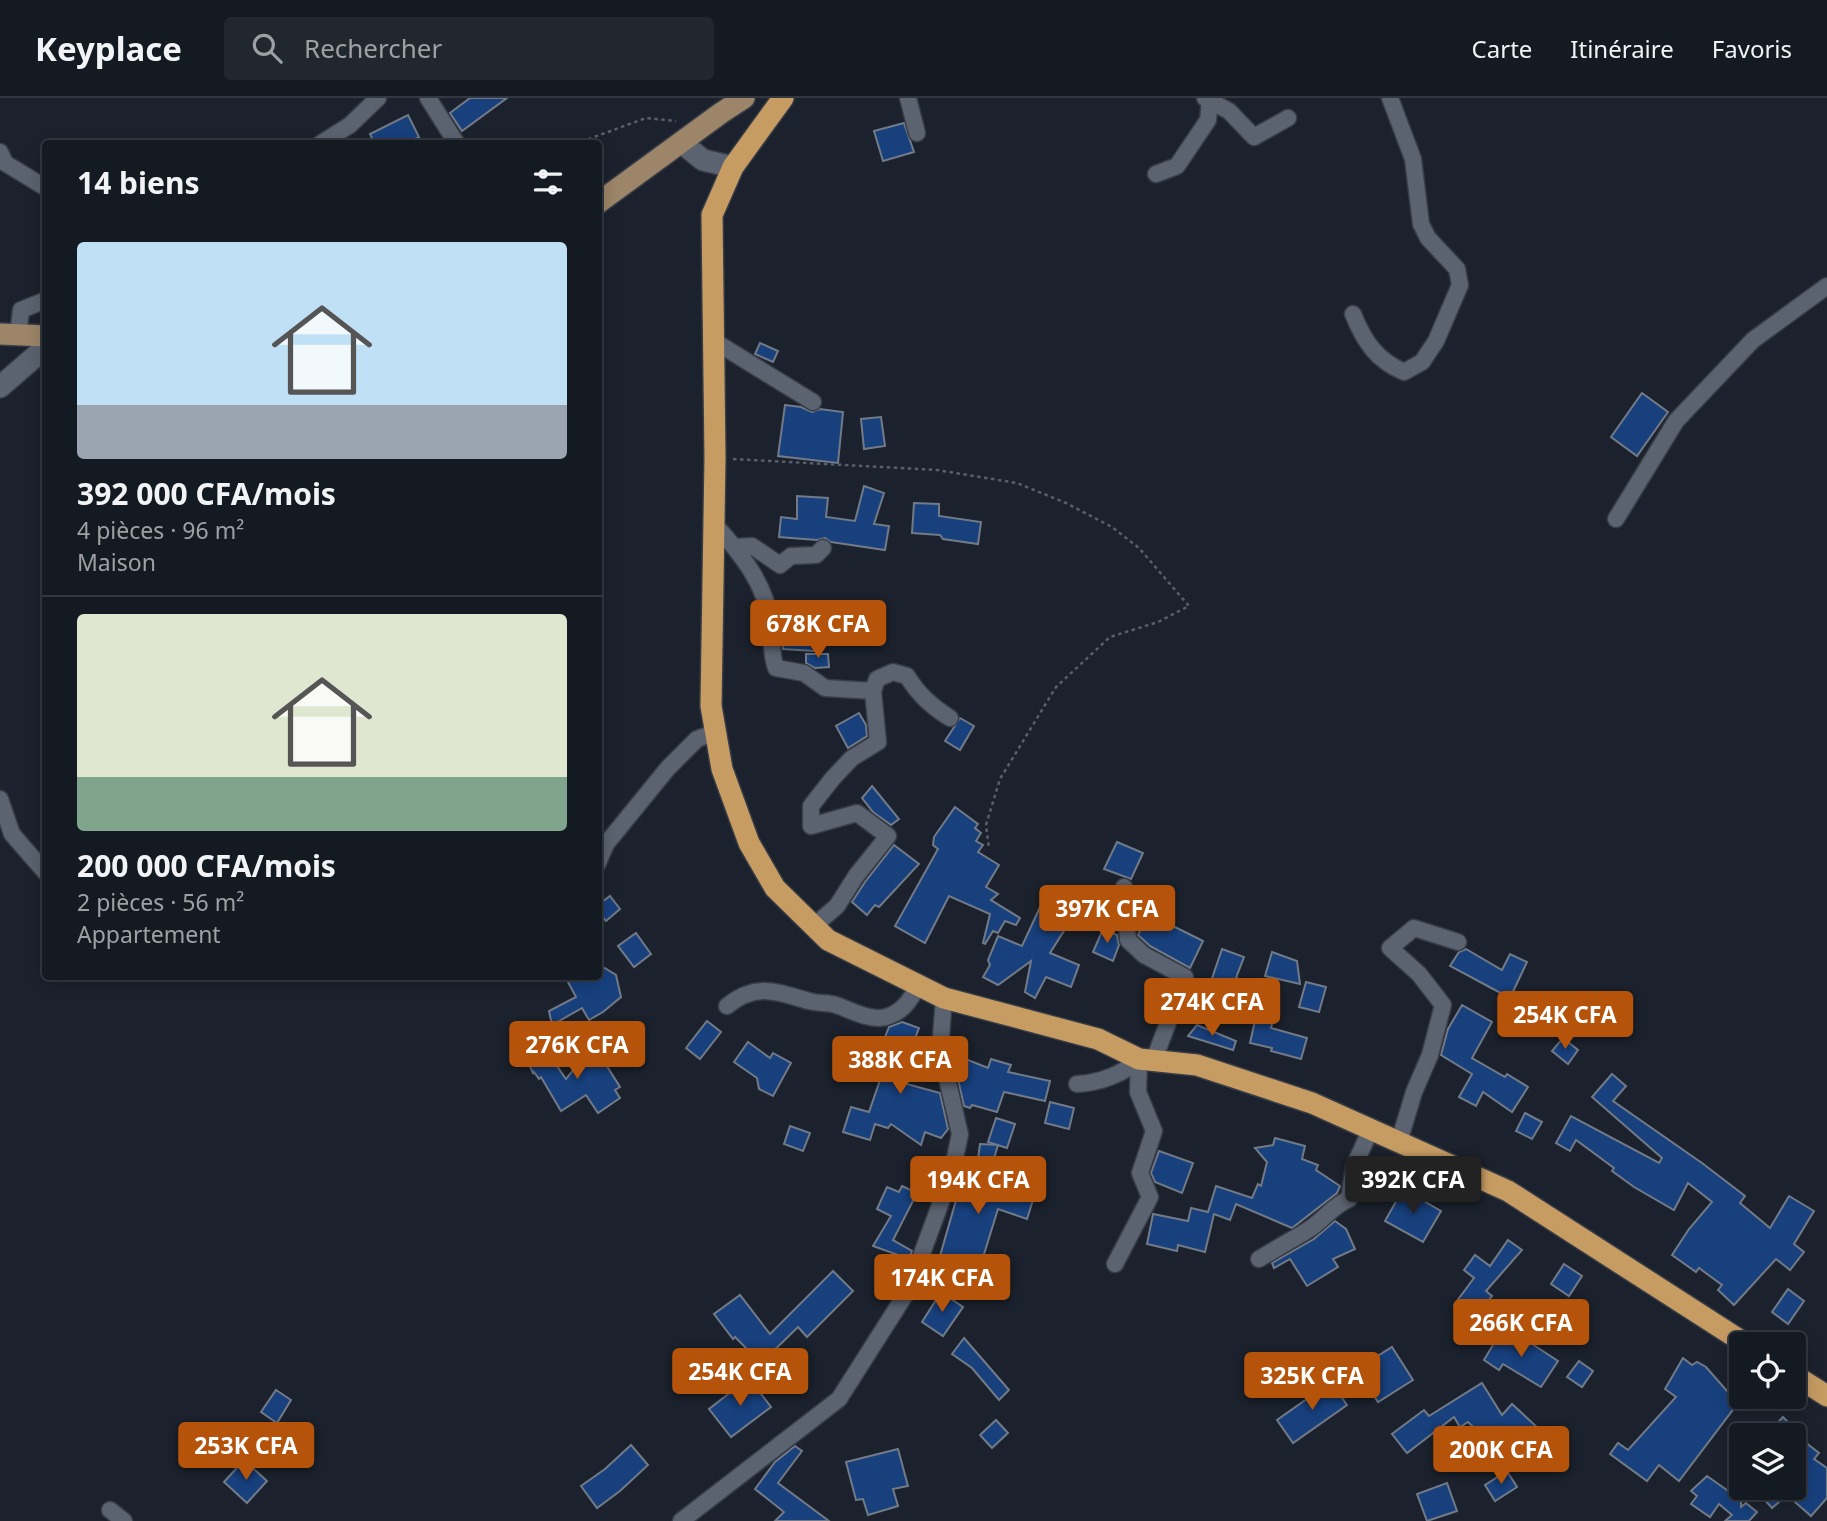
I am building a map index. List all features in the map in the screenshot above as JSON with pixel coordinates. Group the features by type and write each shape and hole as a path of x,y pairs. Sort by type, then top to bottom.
{"highway":[{"path":"783,98 733,167 712,215 715,458 711,706 722,769 748,843 775,888 828,940 944,998 1098,1039 1146,1059 1197,1065 1312,1103 1508,1191 1729,1334"},
{"path":"1806,1383 1827,1396"}],"main road":[{"path":"602,200 744,98"},
{"path":"682,142 703,160 733,167"},
{"path":"9,335 42,336"},
{"path":"0,387 42,350"}],"street":[{"path":"326,140 350,125 378,98"},
{"path":"428,98 454,140"},
{"path":"908,98 917,133"},
{"path":"1353,314 1361,335 1385,364 1404,372 1422,362 1436,341 1460,285 1457,269 1428,238 1421,224 1413,159 1390,98"},
{"path":"1207,99 1229,111 1254,137 1288,118"},
{"path":"1156,174 1177,166 1209,120 1207,99"},
{"path":"0,152 5,163 42,186"},
{"path":"1616,519 1676,421 1753,340 1827,286"},
{"path":"9,335 21,310 42,302"},
{"path":"714,341 813,402"},
{"path":"714,524 744,556 761,589 771,623 771,655 776,668 804,673 825,688 873,691"},
{"path":"735,547 752,546 779,565 791,556 816,555 823,548"},
{"path":"814,926 837,906 856,876 888,836 857,813 811,826 811,806 833,778 852,758 878,742 873,691 877,679 893,672 907,676 917,692 931,706 950,718"},
{"path":"602,854 606,844 668,768 697,739 717,732"},
{"path":"0,799 12,834 42,868"},
{"path":"1115,1264 1150,1198 1140,1173 1154,1131 1138,1092 1146,1059 1185,977 1144,955 1128,940 1124,887"},
{"path":"1399,1142 1413,1093 1430,1055 1443,1005 1419,974 1390,948 1414,928 1458,942"},
{"path":"727,1006 739,997 761,990 776,991 810,1002 833,1004 861,1014 886,1018 908,1003 919,985"},
{"path":"681,1521 839,1399 909,1289 952,1172 960,1135 940,1049 944,998"},
{"path":"1077,1084 1118,1073 1146,1059"},
{"path":"1259,1259 1308,1230 1325,1217 1334,1205 1349,1199 1354,1166 1371,1129"},
{"path":"110,1510 124,1521"}],"path":[{"path":"586,140 646,118 684,122 682,142"},
{"path":"715,458 937,470 1017,483 1066,503 1112,527 1139,548 1189,606 1158,622 1110,637 1056,687 1000,779 986,825 989,849"}],"building":[{"path":"470,98 507,98 462,131 450,113"},
{"path":"408,115 419,137 413,140 373,140 370,134"},
{"path":"904,123 914,152 883,161 874,131"},
{"path":"760,343 778,351 773,362 755,354"},
{"path":"1642,393 1668,412 1637,456 1611,437"},
{"path":"785,405 812,412 820,409 843,412 838,463 778,456"},
{"path":"881,417 885,446 864,449 861,419"},
{"path":"864,486 884,493 874,524 889,526 885,550 831,542 825,538 817,540 779,537 781,517 797,519 797,496 828,498 826,517 855,521"},
{"path":"914,503 939,504 939,516 981,522 978,544 943,539 940,535 912,533"},
{"path":"779,610 816,612 814,651 783,649"},
{"path":"806,654 828,654 829,667 815,668 806,663"},
{"path":"859,713 866,725 867,736 848,748 836,726"},
{"path":"960,718 974,726 960,750 945,741"},
{"path":"872,786 899,819 891,825 873,812 862,798"},
{"path":"955,807 978,824 975,828 981,833 976,841 983,845 978,852 999,865 986,887 998,894 991,900 1020,918 1016,925 1005,921 998,933 993,931 985,944 983,943 990,914 949,896 925,943 895,926 938,849 933,845 934,837"},
{"path":"1117,842 1143,853 1131,879 1104,869"},
{"path":"894,845 919,864 879,907 875,905 867,915 852,902"},
{"path":"610,896 620,909 606,921 602,916 602,902"},
{"path":"1041,905 1069,923 1050,953 1079,965 1071,987 1046,977 1035,998 1025,992 1031,961 998,985 983,977 990,965 988,960 998,936 1022,946"},
{"path":"1149,914 1203,941 1190,968 1150,946 1138,935"},
{"path":"1103,929 1117,935 1119,945 1113,961 1093,952"},
{"path":"636,933 651,954 634,967 618,946"},
{"path":"1222,949 1244,957 1236,978 1258,986 1253,999 1243,1012 1205,999"},
{"path":"1466,949 1502,970 1510,954 1527,962 1510,998 1450,966 1459,952"},
{"path":"1272,952 1297,961 1300,984 1265,976"},
{"path":"602,966 616,975 621,997 589,1020 582,1008 552,1025 549,1011 576,997 568,982 602,980"},
{"path":"1306,982 1326,987 1319,1012 1299,1007"},
{"path":"1462,1005 1492,1022 1472,1058 1528,1087 1512,1112 1483,1092 1476,1106 1459,1097 1472,1074 1441,1055 1448,1029"},
{"path":"1256,1016 1273,1020 1271,1028 1307,1038 1301,1059 1250,1043"},
{"path":"707,1021 721,1032 700,1059 686,1048"},
{"path":"902,1022 919,1028 907,1059 915,1062 907,1084 940,1093 948,1129 941,1138 925,1132 921,1145 891,1124 888,1128 875,1124 870,1140 843,1132 851,1107 869,1112 890,1051 881,1047 889,1027"},
{"path":"1197,1025 1236,1041 1233,1050 1188,1036"},
{"path":"1563,1038 1578,1050 1568,1064 1552,1051"},
{"path":"748,1042 770,1058 773,1053 791,1063 773,1096 759,1089 757,1078 734,1062"},
{"path":"543,1046 566,1079 577,1065 598,1052 620,1087 615,1090 620,1098 598,1113 586,1095 561,1111 541,1077 539,1079 533,1073 526,1058"},
{"path":"958,1056 988,1068 991,1059 1011,1065 1008,1072 1050,1081 1045,1101 1004,1092 997,1112 972,1105 970,1108 964,1106 955,1066"},
{"path":"1612,1074 1626,1086 1613,1101 1745,1196 1740,1203 1770,1228 1789,1196 1814,1211 1794,1244 1804,1252 1790,1270 1776,1259 1734,1305 1718,1290 1722,1285 1699,1268 1696,1272 1672,1255 1712,1202 1688,1183 1674,1210 1634,1187 1612,1171 1614,1168 1576,1140 1570,1151 1556,1143 1571,1116 1659,1163 1662,1158 1592,1097"},
{"path":"1050,1102 1074,1108 1069,1129 1045,1123"},
{"path":"1525,1113 1542,1122 1532,1139 1516,1131"},
{"path":"996,1118 1015,1124 1007,1148 988,1142"},
{"path":"790,1126 810,1133 803,1151 784,1144"},
{"path":"1275,1138 1305,1146 1302,1159 1318,1165 1316,1170 1340,1186 1337,1193 1292,1228 1236,1204 1230,1220 1214,1214 1205,1252 1178,1245 1177,1251 1147,1244 1153,1214 1188,1221 1191,1208 1208,1212 1216,1186 1252,1198 1258,1184 1261,1186 1267,1162 1255,1148 1273,1145"},
{"path":"980,1144 998,1145 987,1182 1034,1197 1027,1219 998,1209 976,1280 938,1268 938,1263 963,1176 968,1177 974,1158 978,1159"},
{"path":"1159,1151 1193,1163 1182,1193 1155,1182 1151,1173"},
{"path":"902,1186 917,1193 893,1240 912,1251 909,1259 873,1246 891,1216 877,1209 887,1187 899,1192"},
{"path":"1403,1189 1441,1211 1423,1242 1385,1221"},
{"path":"1335,1221 1346,1229 1355,1249 1333,1259 1338,1267 1307,1286 1290,1259 1274,1268 1272,1263 1314,1239"},
{"path":"1508,1240 1522,1250 1486,1291 1492,1296 1473,1321 1454,1305 1474,1278 1464,1270 1475,1255 1490,1266"},
{"path":"1564,1264 1582,1276 1569,1296 1551,1284"},
{"path":"833,1271 853,1291 807,1337 798,1327 761,1363 735,1337 733,1339 714,1314 740,1295 770,1334"},
{"path":"1788,1289 1804,1301 1788,1324 1772,1312"},
{"path":"941,1292 963,1307 943,1336 922,1322"},
{"path":"1502,1330 1526,1346 1529,1342 1558,1361 1541,1387 1503,1364 1499,1370 1484,1360"},
{"path":"964,1338 1009,1390 999,1400 972,1368 952,1354"},
{"path":"1392,1347 1413,1380 1378,1402 1357,1369"},
{"path":"1683,1358 1692,1365 1697,1362 1706,1367 1727,1391 1729,1388 1729,1409 1733,1409 1679,1481 1659,1465 1647,1481 1610,1454 1618,1443 1628,1450 1676,1397 1665,1389"},
{"path":"1579,1361 1593,1371 1582,1387 1567,1377"},
{"path":"749,1378 771,1407 731,1437 709,1409"},
{"path":"1331,1382 1347,1405 1293,1443 1277,1420"},
{"path":"1482,1383 1502,1415 1512,1404 1539,1429 1510,1461 1468,1422 1460,1427 1454,1417 1407,1453 1392,1434 1424,1410 1429,1416"},
{"path":"276,1390 291,1400 277,1423 261,1412"},
{"path":"1783,1417 1789,1423 1777,1423"},
{"path":"996,1420 1008,1433 992,1448 980,1435"},
{"path":"1806,1443 1819,1453 1814,1459 1827,1468 1827,1498 1811,1516 1793,1500 1806,1500"},
{"path":"631,1445 648,1465 597,1508 581,1486"},
{"path":"795,1446 802,1451 778,1483 829,1521 775,1521 784,1512 755,1489 775,1462"},
{"path":"898,1449 908,1486 893,1489 898,1506 868,1515 863,1499 856,1500 846,1462"},
{"path":"244,1460 267,1481 247,1503 224,1482"},
{"path":"1507,1471 1517,1487 1495,1501 1485,1485"},
{"path":"1707,1476 1729,1492 1729,1500 1741,1500 1741,1507 1746,1503 1757,1512 1749,1521 1725,1521 1732,1515 1719,1504 1710,1517 1691,1504 1697,1496 1691,1491"},
{"path":"1447,1483 1457,1511 1427,1521 1417,1494"},
{"path":"1765,1500 1781,1500 1772,1508"}]}
